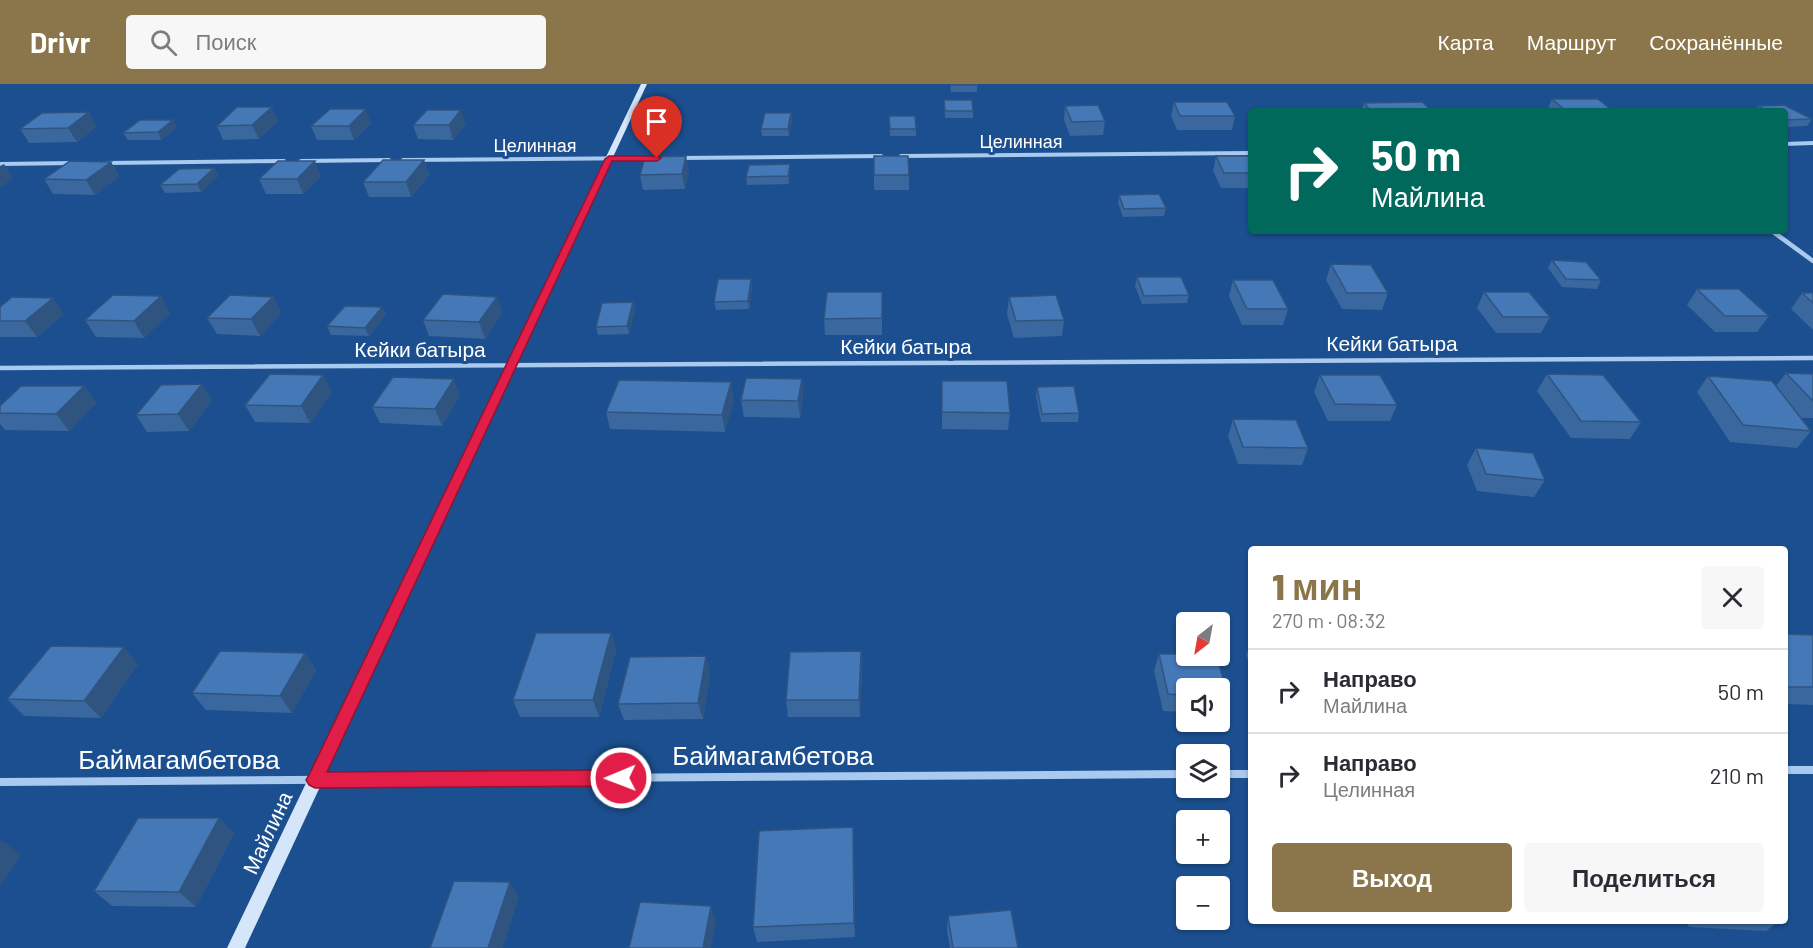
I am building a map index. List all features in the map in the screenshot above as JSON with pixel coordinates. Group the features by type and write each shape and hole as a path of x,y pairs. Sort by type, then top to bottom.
{"street":[{"name":"Майлина","path":"236,948 644,84"},
{"path":"1788,144 1813,142"},
{"name":"Целинная","path":"894,156 1248,153"},
{"path":"668,158 882,156"},
{"name":"Целинная","path":"298,161 657,158"},
{"path":"96,163 287,161"},
{"path":"0,164 84,163"},
{"path":"1776,234 1813,261"},
{"name":"Кейки батыра","path":"0,368 1813,358"},
{"path":"1788,770 1813,770"},
{"name":"Баймагамбетова","path":"0,782 1176,774"},
{"path":"1230,774 1248,774"}],"building":[{"path":"977,84 977,85 951,85"},
{"path":"1552,99 1598,99 1609,108 1562,108"},
{"path":"944,100 972,100 973,111 945,111"},
{"path":"1174,102 1227,102 1235,116 1180,116"},
{"path":"1422,102 1429,108 1368,108 1364,103"},
{"path":"1098,105 1105,121 1072,122 1065,106"},
{"path":"1784,105 1812,119 1788,120 1788,108 1758,106"},
{"path":"237,107 272,107 252,125 217,126"},
{"path":"330,109 366,109 349,126 311,126"},
{"path":"427,110 461,110 449,125 413,125"},
{"path":"89,112 68,128 20,129 42,113"},
{"path":"765,113 791,113 788,129 761,129"},
{"path":"889,116 915,116 916,129 890,129"},
{"path":"140,120 173,120 158,132 123,133"},
{"path":"686,156 682,174 640,175 645,157"},
{"path":"874,156 908,156 909,175 874,175"},
{"path":"1216,156 1248,156 1248,173 1224,173"},
{"path":"383,160 424,160 406,182 363,182"},
{"path":"70,161 111,162 86,180 44,179"},
{"path":"278,161 315,161 297,179 259,179"},
{"path":"790,164 788,176 746,177 749,165"},
{"path":"214,168 197,184 160,185 179,169"},
{"path":"1159,194 1166,208 1124,209 1119,195"},
{"path":"1552,260 1586,262 1601,280 1566,279"},
{"path":"1331,264 1371,265 1388,293 1347,293"},
{"path":"1137,277 1181,277 1189,295 1144,296"},
{"path":"718,279 751,279 748,301 714,302"},
{"path":"1233,280 1273,280 1288,309 1247,309"},
{"path":"1697,289 1739,289 1769,316 1725,316"},
{"path":"827,292 882,292 882,318 824,319"},
{"path":"1484,292 1529,292 1550,317 1503,317"},
{"path":"1802,293 1813,293 1813,303"},
{"path":"443,294 497,297 479,322 423,320"},
{"path":"113,295 161,296 134,321 85,320"},
{"path":"230,295 273,297 251,319 207,318"},
{"path":"1056,295 1064,320 1016,321 1009,297"},
{"path":"12,297 53,298 25,321 0,321 0,307"},
{"path":"633,302 627,326 596,327 602,303"},
{"path":"345,306 382,307 365,328 327,326"},
{"path":"1786,373 1813,374 1813,401"},
{"path":"270,374 323,375 301,406 245,405"},
{"path":"1547,374 1603,375 1641,422 1581,421"},
{"path":"1320,375 1380,375 1397,405 1335,404"},
{"path":"1708,376 1772,381 1811,431 1743,425"},
{"path":"393,377 454,379 435,409 372,407"},
{"path":"746,378 802,379 798,401 741,400"},
{"path":"619,380 731,382 722,415 606,412"},
{"path":"942,381 1007,381 1010,413 942,412"},
{"path":"202,384 178,414 136,415 161,385"},
{"path":"21,386 84,386 56,414 0,413 0,406"},
{"path":"1074,386 1079,413 1042,414 1037,387"},
{"path":"1233,419 1296,420 1308,448 1243,447"},
{"path":"1476,448 1533,453 1545,480 1486,474"},
{"path":"536,633 611,633 593,700 513,700"},
{"path":"1788,634 1813,635 1813,687 1788,687"},
{"path":"51,646 124,647 84,701 7,699"},
{"path":"220,651 305,653 280,696 192,693"},
{"path":"861,651 859,700 786,700 790,652"},
{"path":"1159,654 1176,654 1176,666 1220,666 1223,678 1176,678 1176,694 1168,694"},
{"path":"706,656 698,703 618,704 630,657"},
{"path":"138,818 219,818 179,892 94,891"},
{"path":"853,827 854,923 753,927 759,831"},
{"path":"454,881 510,882 488,948 430,948"},
{"path":"640,902 711,906 703,948 629,948"},
{"path":"1011,910 1018,948 953,948 948,916"}],"route":[{"path":"621,778 315,780 609,159 657,158"}]}
